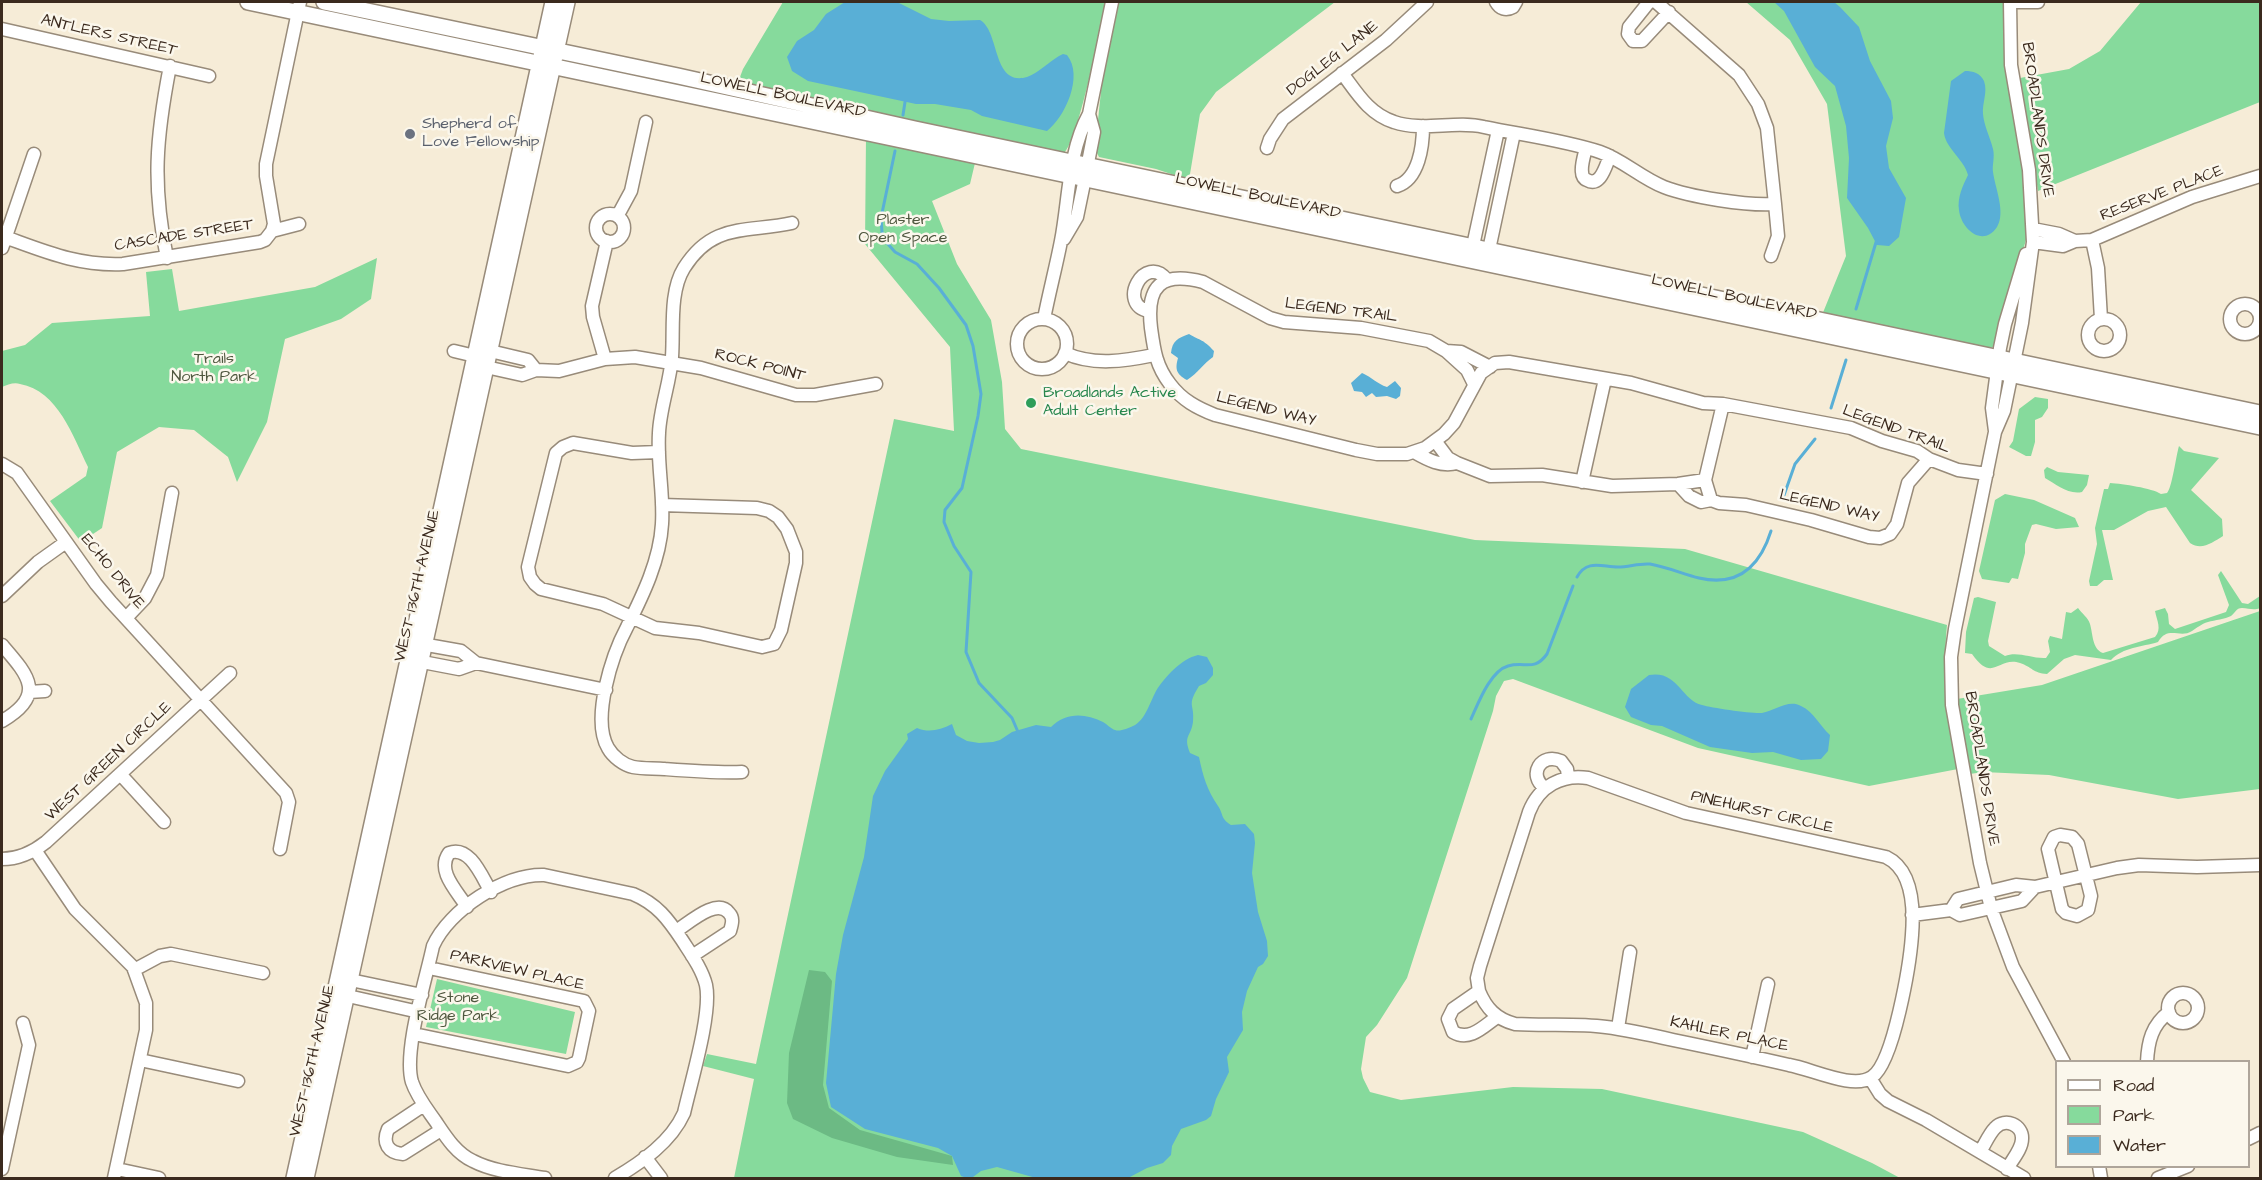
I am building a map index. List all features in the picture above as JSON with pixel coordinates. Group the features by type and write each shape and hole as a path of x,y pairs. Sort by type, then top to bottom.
{"main road":[{"name":"LOWELL BOULEVARD","path":"248,2 299,7 548,57 2005,366 2260,413"},
{"name":"LOWELL BOULEVARD","path":"324,2 548,57"},
{"name":"WEST 136TH AVENUE","path":"294,1179 344,978 418,643 490,351 548,57 553,2"},
{"name":"WEST 136TH AVENUE","path":"418,643 475,356 548,57 567,2"},
{"name":"LOWELL BOULEVARD","path":"2005,366 2260,427"},
{"name":"WEST 136TH AVENUE","path":"306,1179 340,994"}],"street":[{"path":"1044,319 1060,243 1079,170 1094,132 1089,114 1112,2"},
{"name":"DOGLEG LANE","path":"1267,148 1283,119 1386,40 1427,2"},
{"path":"1496,2 1505,9 1513,7 1516,2"},
{"path":"1649,2 1629,27 1628,34 1632,41 1642,41 1669,12"},
{"path":"1656,2 1739,75 1758,104 1767,128 1778,236 1771,256"},
{"path":"2010,2 2038,2"},
{"name":"BROADLANDS DRIVE","path":"2010,2 2009,42 2029,170 2033,242 2022,323 1992,408 1995,432 1951,657 1952,705 1991,908 2013,967 2063,1060"},
{"path":"272,231 274,224 266,164 299,7"},
{"name":"ANTLERS STREET","path":"2,29 209,76"},
{"path":"167,258 159,214 157,148 160,116 170,66"},
{"path":"1342,73 1363,101 1379,116 1403,125 1481,126 1586,148 1610,156 1662,186 1678,191 1748,204 1775,204"},
{"path":"618,215 632,190 646,122"},
{"path":"1397,186 1413,172 1420,156 1422,126"},
{"path":"1480,255 1498,130"},
{"path":"1480,255 1514,134"},
{"path":"1586,148 1582,172 1586,180 1590,182 1601,177 1610,156"},
{"path":"3,240 34,154"},
{"name":"RESERVE PLACE","path":"2033,242 2063,246 2075,241 2092,240 2192,197 2260,176"},
{"path":"609,213 618,215 624,222 625,231 616,241 607,242 597,233 598,220 609,213"},
{"path":"742,772 718,773 632,767 609,750 601,722 611,665 652,570 662,526 659,453 661,412 672,362 677,285 683,269 695,253 726,231 768,228 792,223"},
{"name":"CASCADE STREET","path":"3,240 91,264 123,264 260,242 265,240 272,231 299,224"},
{"name":"RESERVE PLACE","path":"2033,229 2059,234 2075,241"},
{"path":"2092,240 2098,268 2101,319"},
{"path":"605,359 592,306 607,242"},
{"name":"LEGEND TRAIL","path":"1154,355 1149,311 1144,310 1136,302 1134,290 1135,284 1141,277 1152,272 1164,276 1167,280 1179,278 1203,282 1270,318 1284,322 1361,328 1430,341 1446,351 1467,370 1474,384"},
{"path":"1149,311 1150,299 1156,289 1167,280"},
{"path":"1044,319 1058,325 1066,338 1065,353 1056,364 1041,369 1034,368 1022,359 1017,345 1022,329 1028,323 1044,319"},
{"path":"454,351 475,356 486,367"},
{"path":"475,356 490,351 528,360 536,370"},
{"name":"LEGEND TRAIL","path":"1446,351 1461,352 1490,366 1495,363 1523,363 1630,383 1703,403 1723,404 1851,428 1882,441 1917,451 1929,459 1958,470 1987,474"},
{"path":"1065,353 1101,361 1126,360 1154,355"},
{"name":"LEGEND WAY","path":"1154,355 1166,379 1183,398 1200,409 1215,415 1377,454 1393,455 1414,452 1436,442 1454,423 1474,384"},
{"name":"ROCK POINT","path":"486,367 522,375 536,370 558,371 605,359 635,357 672,362 795,395 815,395 876,384"},
{"path":"1474,384 1481,373 1490,366"},
{"path":"1582,482 1605,379"},
{"path":"1711,500 1705,480 1723,404"},
{"name":"LEGEND WAY","path":"1436,442 1448,458 1490,476 1542,475 1612,486 1678,484 1705,480"},
{"path":"659,453 632,453 573,443 556,453 529,561 530,577 541,589 603,604 655,628 699,633 762,647 774,644 781,630 796,563 796,552 787,529 778,517 769,511 757,508 662,505"},
{"name":"LEGEND WAY","path":"1414,452 1438,464 1457,463"},
{"name":"LEGEND WAY","path":"1678,484 1689,496 1701,502 1711,500 1719,503 1746,505 1880,538 1890,534 1897,524 1908,483 1929,459"},
{"name":"ECHO DRIVE","path":"4,460 17,473 96,584 286,793 289,802 280,849"},
{"path":"126,618 149,591 157,575 172,493"},
{"path":"2,596 38,562 66,542"},
{"path":"418,643 461,651 476,663 606,690"},
{"path":"2,645 27,676 29,692 19,709 2,721"},
{"path":"414,660 459,669 476,663"},
{"name":"WEST GREEN CIRCLE","path":"2,859 20,857 35,850 230,673"},
{"path":"29,692 45,691"},
{"path":"1479,991 1453,1009 1450,1014 1449,1025 1459,1036 1472,1035 1497,1017 1489,1010 1479,991 1477,978 1529,812 1535,799 1545,788 1568,777 1567,769 1561,760 1545,759 1540,763 1536,772 1537,780 1545,788"},
{"path":"120,775 164,822"},
{"name":"PINEHURST CIRCLE","path":"1568,777 1595,780 1686,813 1886,857 1895,863 1905,875 1912,915 1911,946 1892,1040 1883,1065 1870,1078"},
{"path":"2060,835 2072,837 2078,844 2085,876 2091,904 2088,910 2077,916 2071,915 2062,909 2055,883 2048,849 2054,837 2060,835"},
{"path":"35,850 75,909 119,951 134,969 146,1003 147,1015 141,1060 116,1174 159,1179"},
{"path":"467,907 443,870 444,861 449,853 459,851 468,855 491,891"},
{"path":"1952,910 1958,899 2016,885 2035,887 2139,865 2198,867 2260,865"},
{"path":"545,1179 484,1166 472,1161 452,1145 424,1105 413,1083 410,1069 410,1055 422,995 438,935 456,914 491,891 518,878 532,875 544,875 633,894 656,906 666,915 692,956 706,985 707,1010 684,1113 670,1137 621,1177"},
{"path":"1912,915 1952,910 1959,915 2022,901 2035,887"},
{"path":"676,931 713,907 723,908 730,914 733,919 730,930 692,956"},
{"path":"1617,1028 1630,952"},
{"path":"134,969 160,956 171,954 263,973"},
{"name":"PARKVIEW PLACE","path":"414,1034 568,1066 573,1065 579,1058 589,1011 584,1002 429,968"},
{"path":"344,978 422,995"},
{"path":"1752,1057 1768,984"},
{"path":"340,994 419,1012"},
{"path":"2147,1060 2152,1031 2161,1018 2169,1012"},
{"name":"KAHLER PLACE","path":"1497,1017 1515,1024 1617,1028 1813,1070 1851,1083 1870,1078"},
{"path":"2,1169 29,1045 23,1023"},
{"path":"141,1060 238,1082"},
{"path":"1870,1078 1880,1094 1888,1101 1926,1120 2024,1179"},
{"path":"424,1105 388,1129 385,1139 388,1148 393,1152 403,1154 441,1130"},
{"path":"1980,1152 1994,1128 2004,1123 2015,1125 2022,1133 2022,1144 2007,1168"},
{"path":"645,1157 661,1179"},
{"path":"2158,1179 2186,1168"}],"green space":[{"path":"783,2 1106,2 1076,128 1064,153 737,85 743,69"},
{"path":"1118,2 1335,2 1216,92 1200,114 1189,180 1156,169 1099,157 1095,149 1103,72"},
{"path":"1746,2 2005,2 2005,54 2028,203 2026,240 1994,346 1991,348 1822,315 1846,256 1827,104 1790,40"},
{"path":"2141,2 2260,2 2260,102 2038,191 2020,78 2069,69 2100,51"},
{"name":"Plaster Open Space","path":"866,137 975,163 970,184 932,201 957,264 991,320 1002,382 1005,429 1021,449 1475,540 1685,549 1947,625 1946,680 1958,769 1869,786 1698,748 1513,679 1504,681 1496,696 1407,978 1377,1025 1366,1037 1361,1069 1370,1092 1401,1100 1513,1087 1602,1089 1803,1132 1900,1178 734,1178 754,1079 703,1066 707,1054 756,1064 894,419 954,431 950,347 865,244"},
{"name":"Trails North Park","path":"377,258 371,299 341,319 285,339 267,422 237,482 228,457 194,430 159,427 117,452 102,528 81,542 50,501 86,476 88,467 63,416 45,396 33,388 18,383 2,387 2,351 25,345 52,323 150,316 146,272 172,269 179,311 315,287"},
{"path":"2035,397 2048,399 2048,408 2042,417 2035,420 2035,442 2031,456 2026,456 2009,447 2013,441 2019,409"},
{"path":"2179,446 2184,451 2219,458 2191,490 2222,519 2223,536 2207,545 2194,545 2190,543 2166,507 2148,511 2114,530 2102,530 2113,580 2104,580 2097,586 2090,586 2089,581 2097,544 2095,528 2104,489 2108,489 2110,483 2144,488 2161,494 2167,493"},
{"path":"2047,467 2058,472 2089,475 2087,485 2082,492 2077,493 2062,488 2045,478 2044,470"},
{"path":"2005,494 2034,500 2075,518 2079,527 2056,529 2032,525 2025,544 2018,579 2012,578 2009,583 1982,579 1979,571 1995,500"},
{"path":"2221,571 2242,603 2248,604 2260,596 2260,608 2240,608 2229,617 2206,623 2188,633 2166,634 2158,642 2121,652 2111,660 2075,655 2064,659 2047,674 2012,662 1991,668 1985,667 1972,654 1965,653 1966,632 1974,598 1996,602 1988,641 1989,646 2005,656 2015,654 2046,658 2050,652 2048,641 2050,636 2062,639 2066,612 2071,613 2078,608 2089,622 2097,648 2103,653 2155,637 2159,628 2155,611 2165,608 2169,624 2175,629 2226,612 2229,605 2218,575"},
{"path":"2260,611 2260,789 2178,799 2049,775 1983,772 1970,774 1957,699 2042,685"},
{"path":"809,970 825,972 832,981 823,1085 829,1108 860,1130 952,1156 953,1165 897,1157 832,1138 793,1119 787,1103 789,1053"},
{"name":"Stone Ridge Park","path":"437,979 575,1012 566,1054 426,1027"}],"water":[{"path":"845,2 897,2 931,19 980,20 991,35 1002,66 1008,74 1016,78 1027,77 1059,56 1067,55 1074,74 1066,106 1054,125 1047,131 982,116 971,110 935,104 916,104 808,81 792,71 787,57 797,41 814,30 826,14"},
{"path":"1774,2 1834,2 1859,27 1870,61 1891,101 1893,118 1886,146 1889,168 1906,198 1899,237 1889,246 1877,245 1847,198 1849,158 1846,126 1835,86 1815,67 1784,11"},
{"path":"1965,71 1976,73 1984,81 1984,118 1994,152 1993,172 2000,214 1997,227 1985,236 1973,234 1961,217 1960,196 1968,175 1945,139 1944,133 1951,81"},
{"path":"1189,334 1204,342 1214,351 1213,357 1187,380 1179,373 1178,358 1171,353 1176,341"},
{"path":"1362,373 1387,387 1395,381 1401,388 1400,396 1396,399 1387,396 1376,397 1372,393 1366,397 1362,392 1354,391 1351,383"},
{"path":"1198,655 1207,657 1213,668 1213,675 1206,683 1199,686 1193,698 1193,722 1187,739 1188,747 1190,753 1199,757 1208,788 1225,820 1231,825 1245,824 1254,834 1252,873 1258,912 1267,941 1268,956 1258,967 1247,991 1242,1012 1243,1030 1227,1057 1229,1072 1216,1099 1211,1116 1181,1129 1172,1146 1171,1155 1163,1163 1128,1178 1036,1178 997,1167 967,1178 961,1176 952,1156 938,1148 865,1129 831,1107 826,1083 836,974 843,935 864,857 873,796 885,771 908,739 907,734 917,728 935,730 952,724 956,735 967,741 993,742 1012,732 1036,725 1051,727 1069,716 1089,717 1112,729 1124,730 1141,720 1156,691 1169,675 1180,664"},
{"path":"1649,675 1667,677 1689,698 1702,705 1757,713 1791,704 1801,706 1813,715 1830,735 1828,751 1821,759 1801,760 1773,752 1752,753 1710,747 1662,726 1651,725 1631,717 1625,707 1631,689"}],"waterway":[{"path":"903,115 905,102"},
{"path":"895,151 881,218 882,232 887,243 895,252 917,264 939,288 966,325 973,346 981,394 978,416 962,488 945,510 944,522 954,546 971,572 966,652 979,683 1012,718 1018,732"},
{"path":"1856,309 1877,239"},
{"path":"1831,408 1846,360"},
{"path":"1783,498 1795,464 1815,439"},
{"path":"1577,577 1581,571 1590,566 1618,567 1650,564 1699,578 1725,579 1746,571 1754,564 1771,531"},
{"path":"1471,719 1485,689 1496,674 1508,666 1538,663 1547,654 1573,586"}],"place":[{"name":"Shepherd of Love Fellowship","path":"410,134"},
{"name":"Broadlands Active Adult Center","path":"1031,403"}]}
